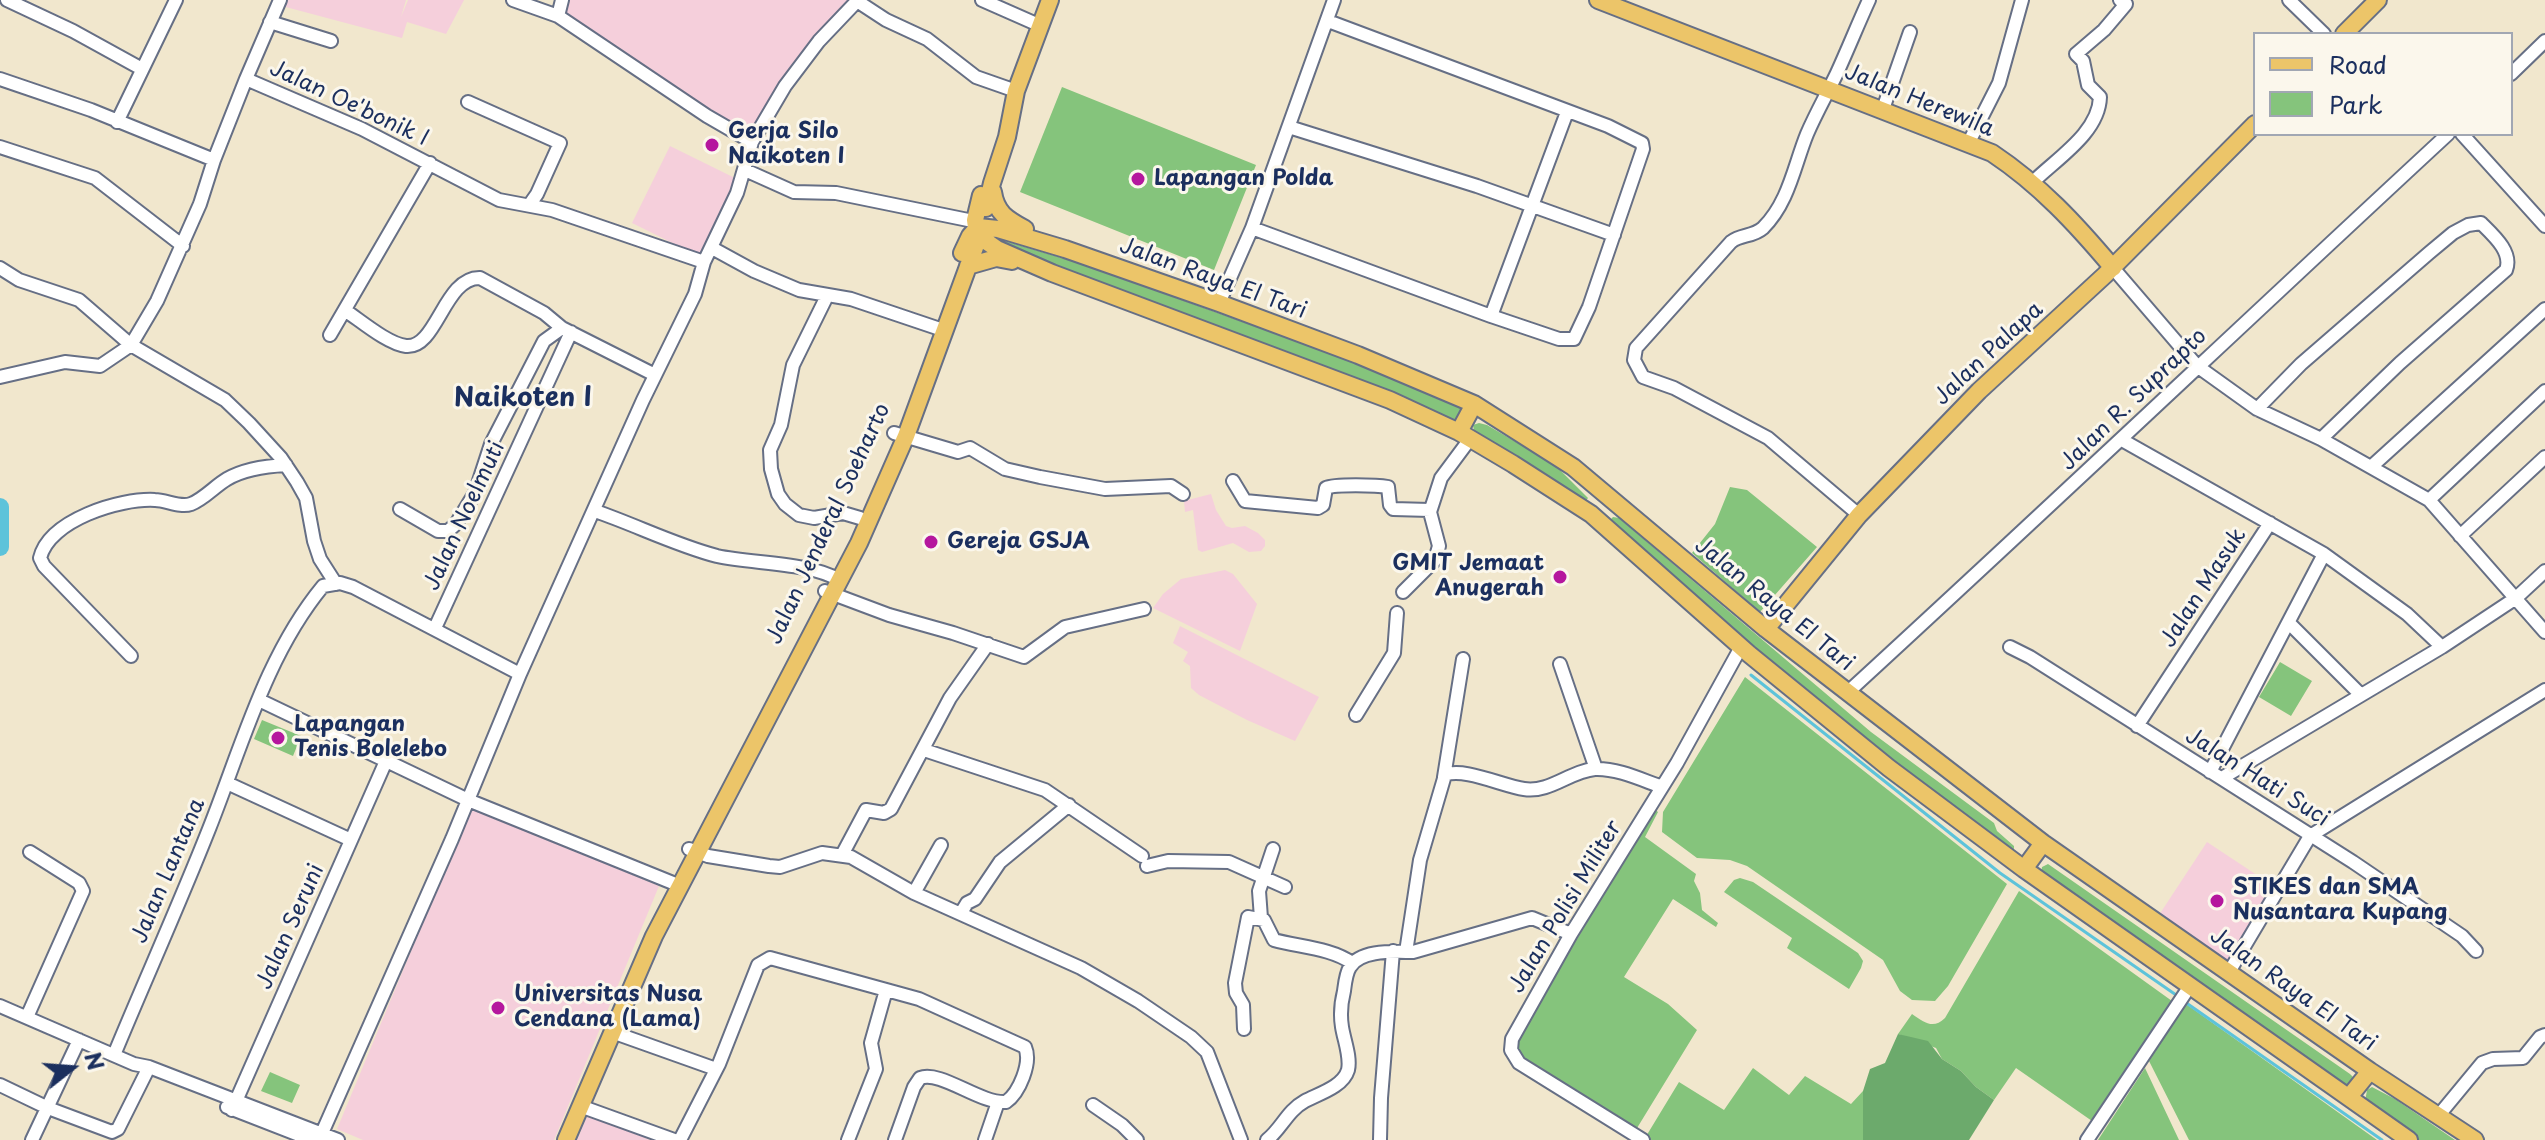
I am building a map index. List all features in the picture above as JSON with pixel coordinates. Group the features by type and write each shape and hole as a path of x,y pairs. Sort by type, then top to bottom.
{"main road":[{"name":"Jalan Jenderal Soeharto","path":"566,1140 694,851 832,585 900,435 937,328 978,229 986,187 1016,91 1050,0"},
{"name":"Jalan Herewila","path":"1598,0 1969,142 2008,163 2030,180 2077,226 2113,268"},
{"path":"2346,32 2378,0"},
{"name":"Jalan Palapa","path":"1766,629 1859,515 1979,391 2113,268 2253,126"},
{"path":"986,187 1006,219 1065,249"},
{"path":"978,229 1052,273"},
{"name":"Jalan Raya El Tari","path":"978,229 1065,249 1219,303 1358,355 1474,404 1538,443 1606,494 1766,629 2043,843 2370,1071 2475,1140"},
{"path":"965,259 996,258 1052,273 1348,384 1465,435 1591,514 1741,647 1889,768 2185,994 2349,1097 2409,1140"},
{"name":"Jalan Jenderal Soeharto","path":"832,585 859,543 965,259"},
{"path":"1465,435 1474,404"},
{"path":"1591,514 1606,494"},
{"path":"2024,869 2043,843"},
{"name":"Jalan Jenderal Soeharto","path":"652,942 651,932 673,883 694,851"},
{"path":"2349,1097 2370,1071"}],"street":[{"path":"7,0 73,31 142,69"},
{"path":"117,122 176,0"},
{"path":"246,79 280,0"},
{"path":"513,0 558,16 707,116 752,142"},
{"path":"558,16 562,0"},
{"path":"982,0 1041,26"},
{"path":"1219,303 1252,228 1334,0"},
{"path":"1859,515 1768,438 1674,388 1643,377 1634,360 1636,348 1731,242 1738,237 1755,234 1768,222 1789,187 1801,149 1869,0"},
{"path":"1969,142 1999,83 2022,0"},
{"path":"2030,180 2088,129 2095,116 2100,97 2088,85 2080,58 2126,4 2120,0"},
{"path":"2289,0 2322,32"},
{"path":"318,1138 468,800 520,674 655,375 695,294 704,262 730,212 752,142 785,86 819,41 858,1 886,20 927,39 976,77 1016,91"},
{"path":"1252,228 1559,339 1574,339 1589,307 1643,146 1639,140 1328,21"},
{"path":"270,22 331,41"},
{"path":"1883,109 1910,32"},
{"path":"2513,72 2545,41"},
{"path":"0,79 69,102 214,160"},
{"name":"Jalan Oe'bonik I","path":"0,377 65,362 100,366 131,345 157,301 183,246 246,79 362,129 499,200 530,204 704,262"},
{"path":"468,102 560,143 530,204"},
{"path":"1491,316 1567,112"},
{"path":"1289,127 1477,186 1614,235"},
{"name":"Jalan R. Suprapto","path":"1847,693 2446,136"},
{"path":"2464,136 2545,226"},
{"path":"0,147 79,170 95,178 183,246"},
{"path":"330,335 430,163"},
{"path":"745,170 794,192 836,193 978,229"},
{"path":"2257,409 2301,364 2453,233 2468,225 2481,223 2506,253 2509,264 2506,270 2400,363 2321,439"},
{"path":"712,248 799,290 869,304 937,328"},
{"path":"0,268 19,280 79,300 131,345 225,400 286,465 306,498 320,559 336,584 353,587 520,674"},
{"name":"Jalan Herewila","path":"2113,268 2197,366 2257,409 2321,439 2429,500 2545,632"},
{"path":"346,311 399,344 412,346 436,321 458,287 471,278 480,278 544,313 567,330 655,375"},
{"path":"827,296 793,365 781,425 770,450 771,469 778,494 799,515 814,518 843,513 860,518"},
{"path":"2371,467 2545,309"},
{"path":"400,509 438,531 448,531 456,524 475,493 491,444 544,341 567,330"},
{"name":"Jalan Noelmuti","path":"435,628 542,393 567,330"},
{"path":"522,384 542,393"},
{"path":"2429,500 2545,391"},
{"path":"900,435 958,452 970,448 1005,469 1040,477 1105,489 1171,486 1183,494"},
{"path":"1403,592 1435,560 1439,546 1430,510 1441,478 1465,435"},
{"path":"2122,440 2270,523"},
{"path":"491,444 514,455"},
{"path":"2460,536 2545,457"},
{"path":"131,656 44,566 40,558 45,545 67,523 101,510 147,500 188,505 239,474 286,465"},
{"path":"1233,481 1245,501 1318,508 1323,505 1326,488 1332,485 1361,488 1377,485 1388,487 1393,509 1430,510"},
{"path":"595,511 714,555 800,568 889,615 1024,657 1065,627 1144,609"},
{"name":"Jalan Masuk","path":"2137,726 2270,523 2356,574 2407,614 2442,647"},
{"path":"456,524 478,535"},
{"path":"2216,775 2324,554"},
{"path":"2216,775 2442,647 2516,598 2545,571"},
{"name":"Jalan Lantana","path":"114,1055 274,663 306,607 323,586 336,584"},
{"path":"1356,715 1394,653 1397,613"},
{"path":"2289,623 2361,695"},
{"path":"842,855 866,810 884,813 891,809 950,698 988,644"},
{"name":"Jalan Polisi Militer","path":"1643,1140 1513,1057 1512,1039 1571,934 1662,787 1741,647"},
{"name":"Jalan Hati Suci","path":"2010,647 2310,836 2462,936 2476,951"},
{"path":"1380,1140 1400,952 1420,860 1444,777 1463,659"},
{"path":"1560,664 1596,769"},
{"path":"2229,972 2310,836 2545,690"},
{"path":"259,700 468,800 673,883"},
{"path":"924,750 1045,790 1145,861 1229,862 1285,887"},
{"name":"Jalan Seruni","path":"234,1106 386,761"},
{"path":"1444,777 1448,773 1458,772 1527,790 1548,787 1596,769 1613,771 1662,787"},
{"path":"227,783 351,840"},
{"path":"961,913 967,903 975,899 1000,862 1069,805"},
{"path":"914,893 941,845"},
{"path":"1273,849 1260,876 1258,901 1261,918 1274,940 1352,963"},
{"path":"694,851 780,867 812,854 842,855 873,868 914,893 1081,968 1191,1037 1210,1057 1241,1140"},
{"path":"27,1017 83,891 79,883 30,852"},
{"path":"1244,1029 1243,1005 1236,993 1235,983 1246,920 1248,917 1261,918"},
{"path":"1267,1140 1288,1113 1336,1085 1347,1073 1348,1061 1341,1023 1348,969 1352,963 1361,958 1469,937 1532,918 1571,934"},
{"path":"580,1106 677,1140 716,1069 758,965 770,958 919,999 1025,1047 1028,1060 1013,1096 1006,1102 998,1102 925,1076 914,1087 895,1140"},
{"path":"848,1140 876,1069 871,1043 886,990"},
{"path":"2087,1140 2185,994"},
{"path":"0,1006 234,1106 318,1138 338,1140"},
{"path":"612,1032 716,1069"},
{"path":"2439,1115 2482,1063 2493,1059 2523,1058 2545,1035"},
{"path":"32,1140 79,1040"},
{"path":"0,1085 108,1132 116,1131 148,1070"},
{"path":"985,1140 998,1102"},
{"path":"1093,1105 1122,1125 1137,1140"}],"shaded area":[{"path":"284,0 406,0 401,17 408,0 464,0 446,34 407,22 402,38 282,6"},
{"path":"565,0 852,0 838,12 796,66 750,137 562,13"},
{"path":"670,146 741,181 703,258 632,223"},
{"path":"1211,494 1226,526 1245,526 1265,540 1261,551 1249,552 1233,543 1202,552 1198,550 1193,510 1185,512 1184,501"},
{"path":"1225,570 1233,574 1257,604 1240,651 1153,608 1163,594 1181,579"},
{"path":"1180,626 1319,697 1295,741 1247,720 1191,688 1190,666 1183,661 1188,652 1173,643"},
{"name":"Universitas Nusa Cendana (Lama)","path":"471,807 659,886 554,1140 363,1140 337,1129"},
{"name":"STIKES dan SMA Nusantara Kupang","path":"2207,842 2275,887 2227,960 2159,915"},
{"path":"589,1112 650,1140 577,1140"}],"green space":[{"name":"Lapangan Polda","path":"1062,87 1256,165 1214,270 1020,192"},
{"path":"998,239 1082,264 1354,362 1459,405 1464,411 1458,422 1451,422 996,244"},
{"path":"1479,423 1555,465 1588,498 1582,506 1475,437 1473,425"},
{"path":"1730,487 1747,490 1817,547 1760,612 1692,553 1715,524"},
{"path":"1619,518 1871,732 1994,823 2014,850 2011,853 1882,760 1613,525 1610,520"},
{"path":"2280,662 2312,681 2291,716 2259,697"},
{"path":"1745,677 2007,884 1948,986 1935,1001 1912,1000 1900,991 1883,960 1747,866 1730,860 1697,858 1662,832 1663,812"},
{"name":"Lapangan Tenis Bolelebo","path":"262,720 301,736 293,756 254,739"},
{"path":"1654,809 1658,812 1645,837 1696,874 1694,881 1700,893 1702,910 1718,923 1716,927 1673,899 1624,977 1668,1004 1697,1030 1634,1133 1524,1067 1515,1050 1524,1028"},
{"path":"2048,864 2350,1074 2354,1078 2350,1089 2041,874 2042,867"},
{"path":"1740,878 1753,882 1858,953 1863,961 1849,989 1787,948 1792,938 1724,892 1734,880"},
{"path":"2019,891 2172,1001 2092,1121 2016,1068 1994,1100 1942,1059 1936,1048 1898,1034 1912,1014 1932,1024 1945,1018"},
{"path":"2186,1004 2377,1140 2189,1140 2149,1061"},
{"path":"1898,1034 1928,1041 1942,1059 1994,1100 1969,1140 1863,1140 1863,1091 1870,1069 1885,1063"},
{"path":"1753,1068 1789,1095 1805,1076 1851,1104 1863,1091 1863,1140 1645,1138 1679,1082 1724,1110"},
{"path":"2145,1068 2179,1140 2098,1140"},
{"path":"270,1072 300,1085 292,1103 261,1091"},
{"path":"2372,1087 2455,1140 2414,1140 2365,1102 2367,1090"}],"waterway":[{"path":"0,507 0,547"},
{"path":"1751,675 2000,873 2179,997"},
{"path":"2185,1002 2382,1140"}],"place":[{"name":"Gerja Silo Naikoten I","path":"712,145"},
{"name":"Lapangan Polda","path":"1138,179"},
{"name":"Gereja GSJA","path":"931,542"},
{"name":"GMIT Jemaat Anugerah","path":"1560,577"},
{"name":"Lapangan Tenis Bolelebo","path":"278,738"},
{"name":"STIKES dan SMA Nusantara Kupang","path":"2217,901"},
{"name":"Universitas Nusa Cendana (Lama)","path":"498,1008"}],"district":[{"name":"Naikoten I","path":"523,399"}]}
